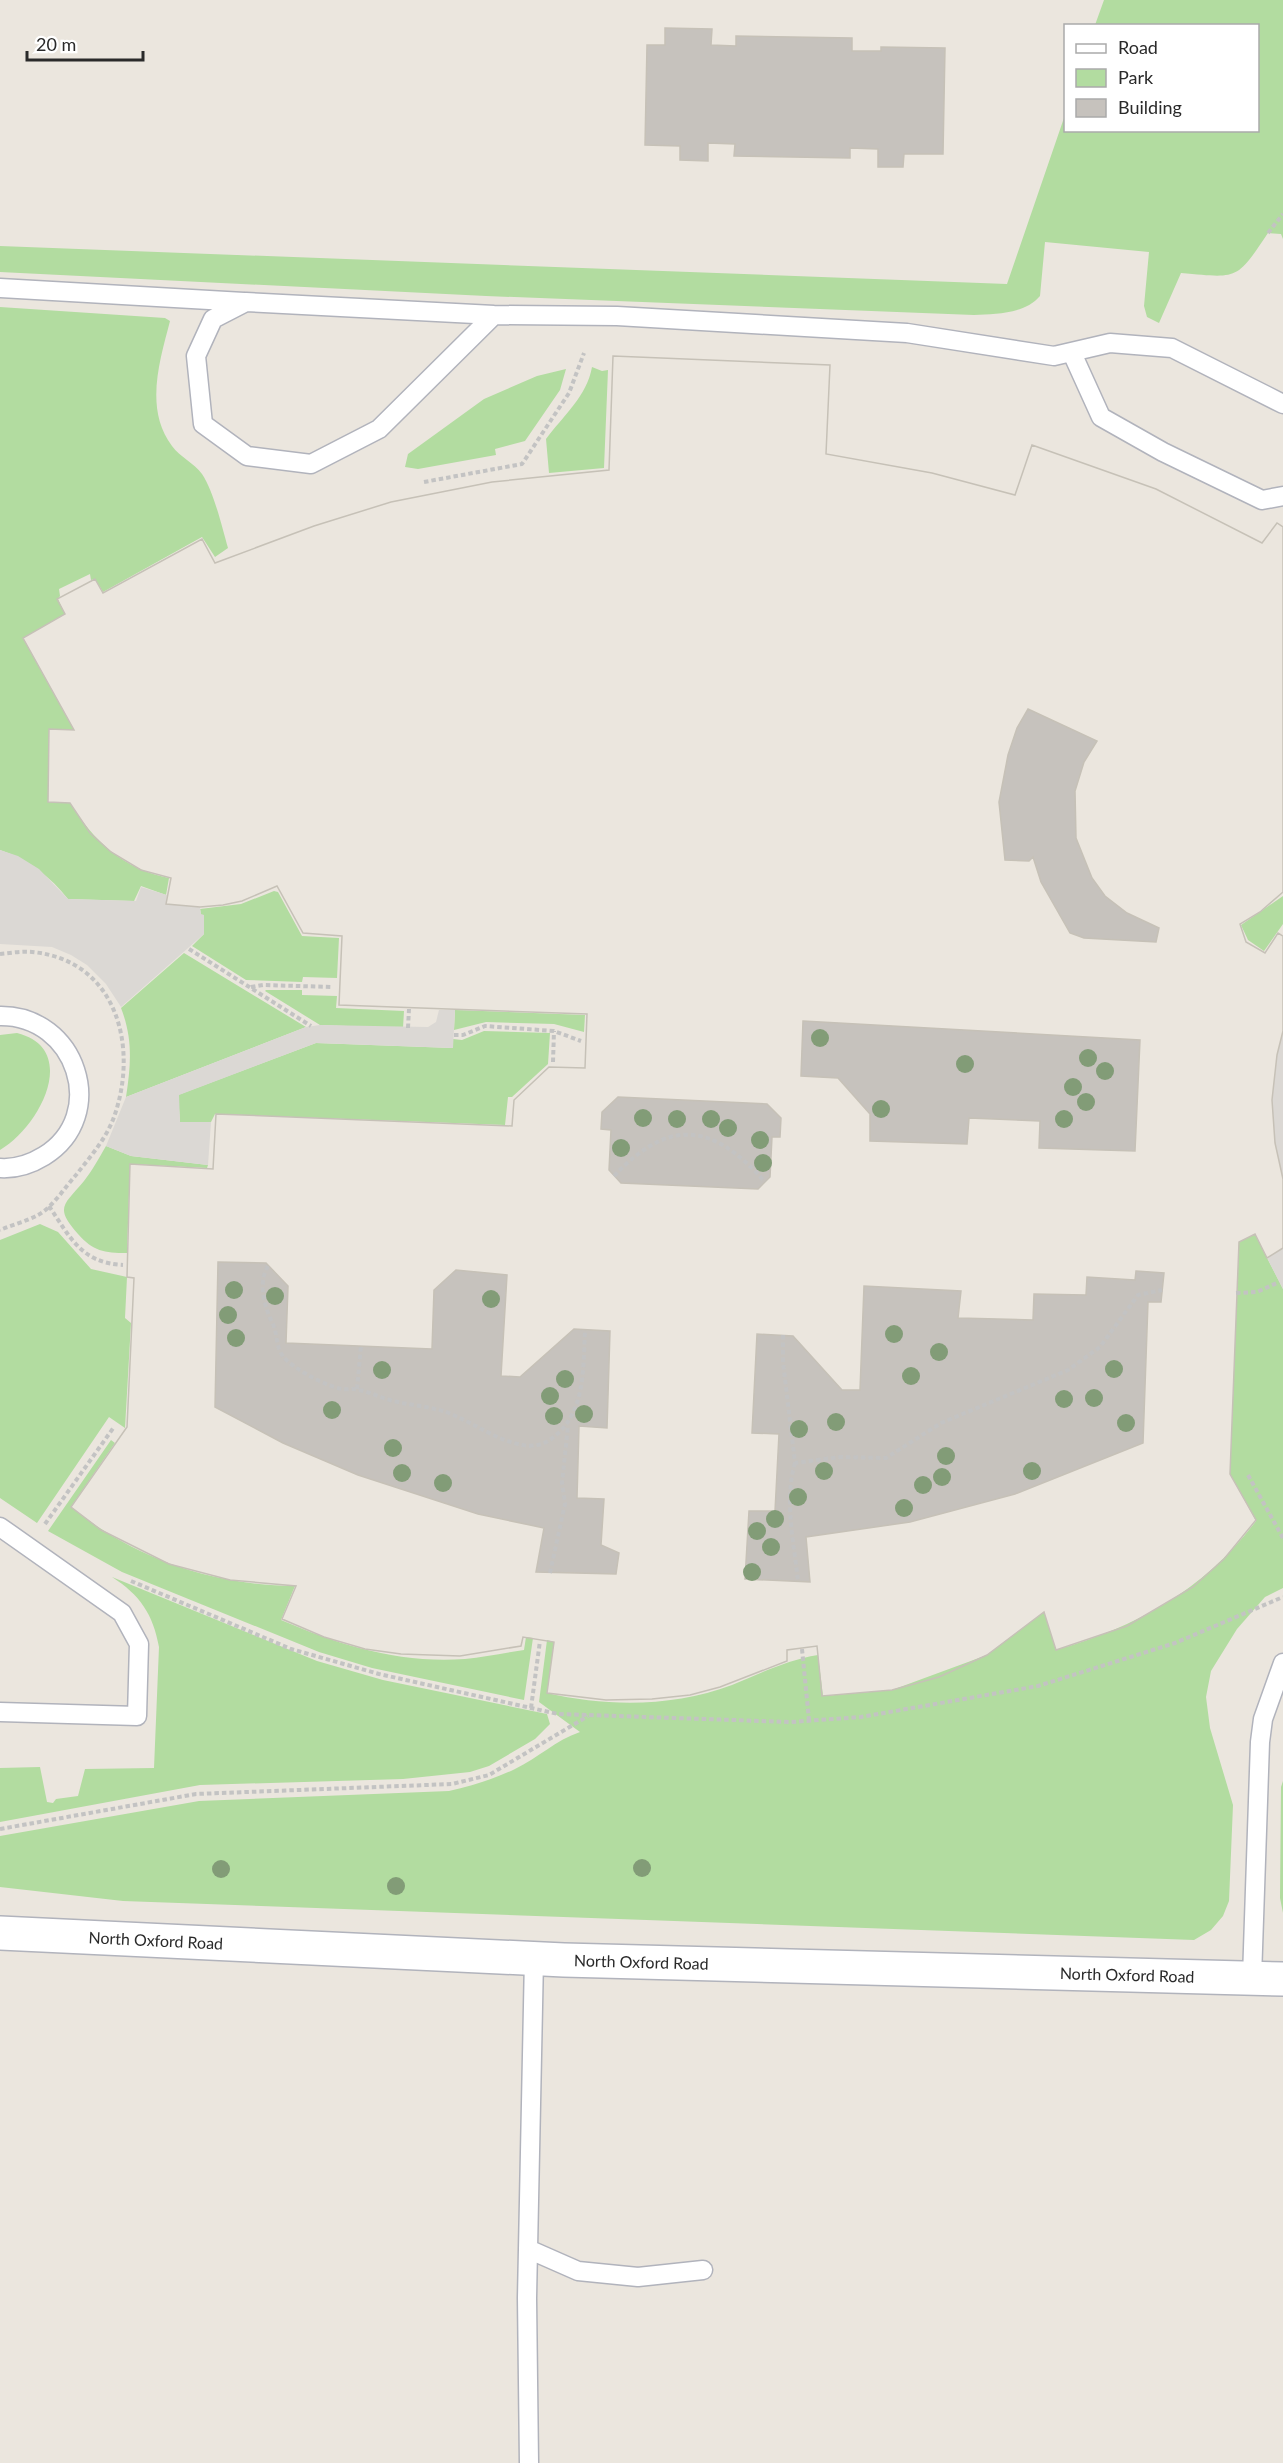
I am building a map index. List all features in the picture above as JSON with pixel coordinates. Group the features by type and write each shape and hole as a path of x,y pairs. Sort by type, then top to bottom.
{"street":[{"name":"North Oxford Road","path":"0,1932 534,1958 1268,1978"}],"lane":[{"path":"0,288 494,315 617,316 907,333 1054,357 1110,343 1172,348 1283,404"},
{"path":"246,302 213,319 196,356 203,424 247,456 312,464 379,429 494,315"},
{"path":"1072,352 1101,417 1163,452 1262,500 1283,496"},
{"path":"0,1016 14,1016 39,1024 58,1039 72,1060 79,1084 78,1108 69,1132 52,1150 32,1163 0,1168"},
{"path":"0,1527 122,1613 139,1644 137,1716 0,1712"},
{"path":"1268,1978 1260,1742 1263,1719 1283,1663"},
{"path":"529,2463 528,2249 534,1958"},
{"path":"528,2249 578,2271 638,2277 703,2270"}],"path":[{"path":"1268,233 1283,214"},
{"path":"424,482 522,464 569,393 584,353"},
{"path":"189,949 311,1026"},
{"path":"250,987 263,985 333,987"},
{"path":"408,1028 409,1009"},
{"path":"454,1035 463,1035 484,1026 554,1031 581,1041"},
{"path":"553,1062 554,1031"},
{"path":"614,1176 633,1156 654,1143 670,1136 702,1135 742,1157 765,1182"},
{"path":"49,1206 69,1236 90,1258 107,1264 123,1265"},
{"path":"268,1266 265,1271 265,1307 274,1326 283,1357 324,1384 343,1390 357,1389 388,1399 443,1411 514,1444 529,1447 546,1442 568,1425"},
{"path":"1236,1293 1257,1292 1279,1282"},
{"path":"795,1462 840,1457 886,1458 941,1423 1068,1371 1100,1347 1138,1295 1162,1290"},
{"path":"550,1573 565,1504 562,1483 568,1425 583,1385 585,1330"},
{"path":"783,1335 783,1362 795,1462 790,1478 790,1497 798,1581"},
{"path":"357,1389 361,1346"},
{"path":"39,1532 114,1427"},
{"path":"1248,1475 1283,1538"},
{"path":"126,1579 291,1649 379,1674 558,1714 809,1720 861,1718 1038,1686 1175,1643 1283,1597"},
{"path":"531,1708 540,1641"},
{"path":"802,1649 809,1720"},
{"path":"0,1829 196,1794 452,1784 489,1774 589,1716"}],"green space":[{"path":"1104,0 1283,0 1283,239 1281,234 1268,233 1249,260 1234,273 1214,276 1181,273 1159,323 1147,317 1144,306 1149,252 1045,242 1040,296 1034,302 1018,310 974,315 486,296 0,272 0,246 1007,284 1064,118 1064,132 1259,132 1259,24 1095,24"},
{"path":"0,307 165,318 170,321 159,368 156,400 158,416 163,432 172,446 199,470 206,481 228,548 215,557 202,537 103,592 95,579 91,580 90,574 59,589 58,599 65,614 23,638 74,730 49,730 48,802 70,803 89,829 111,851 138,868 169,878 166,895 141,886 134,901 68,899 38,870 20,858 0,850"},
{"path":"592,367 602,371 608,370 604,468 549,473 546,439 580,396"},
{"path":"566,369 560,390 525,441 495,449 496,455 418,469 405,467 408,454 484,399 537,376"},
{"path":"274,891 278,892 302,936 339,938 337,978 303,977 302,982 246,980 192,946 204,934 200,909 241,904"},
{"path":"1283,896 1283,924 1264,951 1248,940 1241,925"},
{"path":"184,953 306,1027 126,1097 130,1052 128,1030 121,1008"},
{"path":"266,990 302,990 302,995 337,996 336,1008 404,1011 403,1028 320,1025"},
{"path":"455,1010 585,1015 584,1032 554,1024 486,1022 454,1030"},
{"path":"484,1031 550,1033 548,1064 512,1097 508,1097 505,1125 215,1114 211,1122 180,1122 178,1095 316,1043 452,1048 453,1039 462,1040"},
{"path":"17,1033 36,1042 47,1055 50,1071 47,1089 39,1108 15,1139 0,1150 0,1035"},
{"path":"106,1146 131,1156 208,1165 207,1168 130,1164 127,1253 105,1251 89,1244 78,1234 64,1212 67,1201 87,1177"},
{"path":"40,1224 58,1232 91,1269 127,1277 125,1318 131,1323 125,1428 109,1417 37,1523 0,1498 0,1240"},
{"path":"1255,1234 1283,1289 1283,1588 1265,1597 1237,1629 1211,1671 1206,1697 1210,1728 1233,1805 1229,1901 1223,1916 1211,1930 1194,1940 123,1901 0,1887 0,1836 199,1801 449,1791 507,1773 580,1732 539,1702 547,1640 554,1642 547,1693 570,1698 617,1702 664,1701 710,1692 785,1664 818,1655 823,1696 892,1690 987,1655 1044,1612 1056,1650 1086,1641 1141,1617 1192,1586 1215,1567 1256,1521 1230,1474 1239,1242"},
{"path":"111,1440 115,1443 71,1507 121,1541 176,1566 205,1574 234,1581 295,1586 281,1620 370,1651 417,1659 465,1659 524,1650 526,1637 533,1638 524,1700 372,1668 319,1652 122,1572 48,1531"},
{"path":"112,1577 317,1661 383,1680 547,1714 550,1724 535,1739 489,1766 470,1772 403,1779 200,1785 0,1822 0,1768 40,1767 47,1802 53,1803 56,1799 78,1796 85,1769 154,1768 159,1647 153,1625 144,1606 138,1598"},
{"path":"1283,1781 1283,1913 1280,1898 1281,1787"}],"shaded area":[{"path":"0,850 18,856 39,869 68,899 136,901 141,887 167,895 166,904 200,907 201,914 204,915 204,934 121,1007 106,984 87,965 71,955 52,947 0,944"},
{"path":"439,1010 455,1010 453,1048 316,1043 179,1095 180,1122 211,1122 208,1165 131,1156 106,1146 126,1097 306,1027 320,1025 428,1027 436,1022"},
{"path":"1283,1031 1283,1179 1275,1143 1272,1100 1277,1055"},
{"path":"1283,1248 1283,1289 1267,1258"}],"building":[{"path":"665,28 712,29 711,45 736,46 736,36 852,38 852,51 881,51 881,47 945,48 943,154 904,154 903,167 878,167 878,149 850,148 850,158 734,156 735,144 708,143 708,161 680,160 680,146 645,145 647,45 665,45"},
{"path":"613,356 830,365 826,454 932,473 1015,495 1032,445 1156,489 1262,543 1277,523 1283,527 1283,892 1260,912 1240,924 1246,942 1265,953 1278,933 1283,936 1283,1031 1277,1055 1272,1100 1275,1143 1283,1179 1283,1248 1267,1258 1255,1234 1239,1242 1230,1474 1256,1520 1224,1559 1193,1587 1127,1626 1056,1650 1044,1612 987,1655 939,1677 892,1690 822,1696 817,1646 787,1650 787,1661 720,1687 690,1695 606,1700 547,1693 554,1642 523,1637 521,1646 460,1656 401,1654 365,1649 324,1637 282,1619 296,1586 230,1580 169,1564 101,1530 71,1507 127,1427 134,1278 127,1277 130,1164 213,1169 216,1114 512,1126 514,1100 549,1067 585,1068 587,1014 339,1005 342,936 303,933 277,886 242,901 223,905 200,907 166,904 171,878 141,870 111,852 90,833 70,803 48,802 49,729 74,730 23,638 65,614 57,599 95,579 103,593 202,539 215,563 314,526 391,502 492,482 609,470","holes":["1028,709 1097,741 1084,762 1075,791 1076,838 1092,878 1105,896 1127,913 1159,928 1156,942 1084,938 1070,933 1041,882 1033,857 1029,861 1005,860 999,802 1008,755 1017,728","803,1021 1140,1040 1135,1151 1039,1148 1040,1121 969,1118 967,1144 870,1141 870,1114 838,1078 801,1076","618,1097 767,1104 781,1118 780,1137 772,1137 770,1177 758,1189 621,1183 609,1170 611,1130 601,1129 602,1112","218,1262 266,1263 288,1286 286,1343 432,1349 434,1290 456,1270 507,1275 501,1376 520,1377 574,1329 610,1331 607,1428 579,1426 577,1498 604,1499 601,1545 619,1553 616,1574 536,1572 544,1528 478,1514 358,1475 283,1443 215,1407","1136,1271 1164,1273 1161,1302 1148,1302 1143,1443 1015,1494 910,1522 806,1537 810,1582 745,1579 749,1511 775,1511 779,1434 752,1433 757,1334 793,1336 842,1390 860,1390 864,1286 961,1291 958,1318 1033,1320 1034,1294 1086,1295 1087,1277 1135,1280"]},
{"path":"613,356 830,365 826,454 932,473 1015,495 1032,445 1156,489 1262,543 1277,523 1283,527 1283,892 1260,912 1240,924 1246,942 1265,953 1278,933 1283,936 1283,1031 1277,1055 1272,1100 1275,1143 1283,1179 1283,1248 1267,1258 1255,1234 1239,1242 1230,1474 1256,1520 1224,1559 1193,1587 1127,1626 1056,1650 1044,1612 987,1655 939,1677 892,1690 822,1696 817,1646 787,1650 787,1661 720,1687 690,1695 606,1700 547,1693 554,1642 523,1637 521,1646 460,1656 401,1654 365,1649 324,1637 282,1619 296,1586 230,1580 169,1564 101,1530 71,1507 127,1427 134,1278 127,1277 130,1164 213,1169 216,1114 512,1126 514,1100 549,1067 585,1068 587,1014 339,1005 342,936 303,933 277,886 242,901 223,905 200,907 166,904 171,878 141,870 111,852 90,833 70,803 48,802 49,729 74,730 23,638 65,614 57,599 95,579 103,593 202,539 215,563 314,526 391,502 492,482 609,470"}]}
